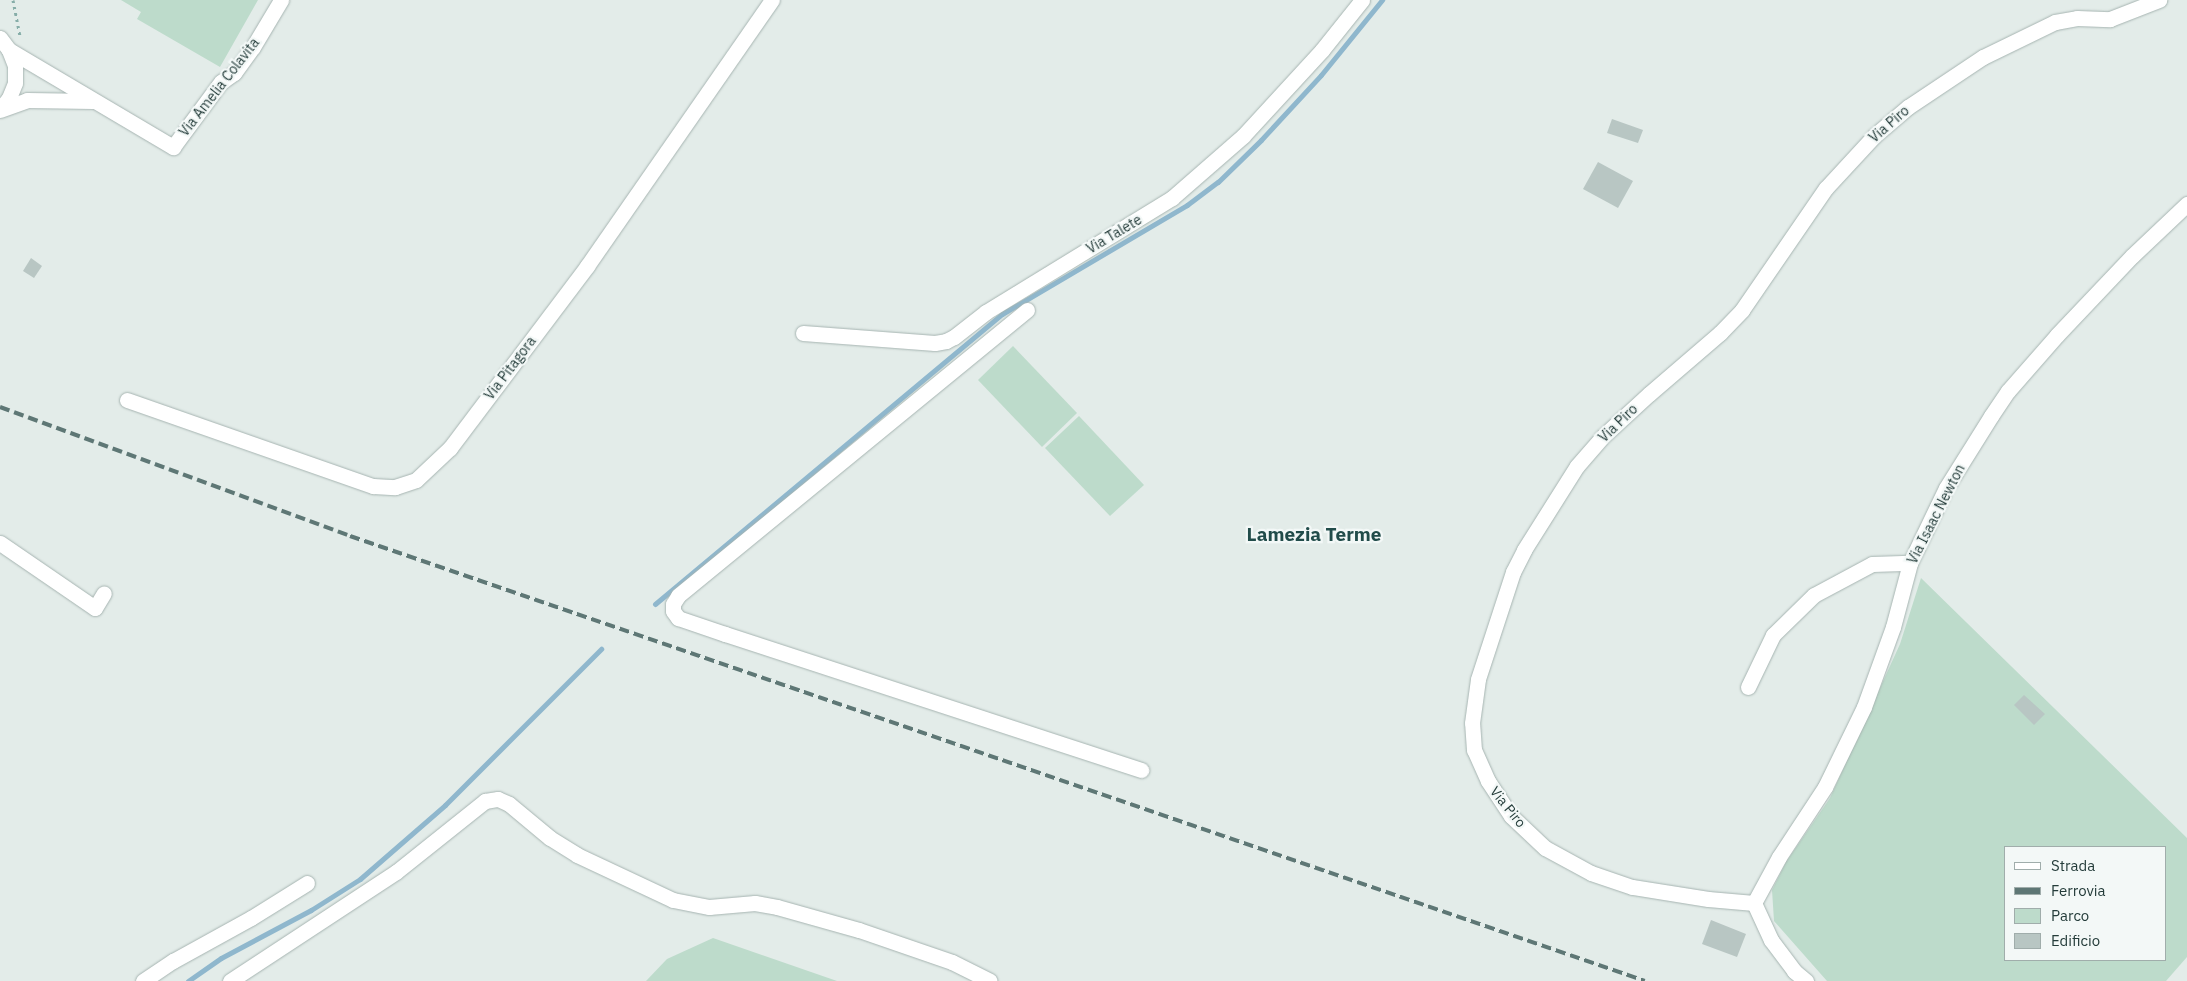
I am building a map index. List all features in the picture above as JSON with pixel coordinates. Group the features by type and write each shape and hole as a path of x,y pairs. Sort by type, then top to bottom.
{"street":[{"name":"Via Amelia Colavita","path":"94,101 173,147 221,82 234,73 249,53 281,0"},
{"name":"Via Pitagora","path":"128,400 373,486 395,487 416,480 450,448 587,266 772,0"},
{"name":"Via Talete","path":"946,341 986,312 1172,198 1243,136 1322,50 1362,0"},
{"name":"Via Piro","path":"1754,903 1708,899 1632,887 1591,874 1545,848 1511,816 1488,781 1474,750 1472,723 1478,679 1513,572 1524,550 1577,466 1615,426 1720,333 1742,310 1826,188 1874,136 1908,107 1983,57 2056,22 2077,18 2110,19 2159,0"},
{"path":"5,44 94,101"},
{"path":"0,110 9,98 15,83 15,66 5,44"},
{"path":"0,110 27,100 94,101"},
{"name":"Via Isaac Newton","path":"1754,903 1779,858 1825,787 1864,707 1893,627 1910,563 1946,488 2008,391 2132,256 2187,204"},
{"path":"1027,310 678,596 673,604 672,611 678,618 725,634 1141,770"},
{"path":"803,332 935,343 946,341 963,362"},
{"path":"0,543 95,608 104,593"},
{"path":"1748,687 1773,635 1814,595 1872,564 1910,563"},
{"path":"230,981 396,872 485,802 498,799 509,804 550,838 578,855 673,900 690,905 709,907 754,903 777,907 858,930 952,962 990,981"},
{"path":"144,981 174,961 251,918 307,883"},
{"path":"1754,903 1770,940 1794,971 1806,981"}],"green space":[{"path":"121,0 258,0 220,67 137,19 141,12"},
{"path":"1013,346 1077,413 1042,447 978,380"},
{"path":"1079,416 1144,485 1110,516 1045,448"},
{"path":"1921,578 2187,838 2187,957 2166,981 1827,981 1774,921 1772,890 1786,862 1830,798 1900,644"},
{"path":"713,938 837,981 646,981 667,959"}],"building":[{"path":"1612,119 1643,130 1638,143 1607,133"},
{"path":"1598,162 1633,181 1618,208 1583,189"},
{"path":"31,258 42,266 34,278 23,271"},
{"path":"2024,695 2045,714 2034,725 2014,705"},
{"path":"1711,920 1746,934 1737,957 1702,944"}],"waterway":[{"path":"655,604 1002,314 1187,205 1218,182 1261,140 1321,75 1382,0"},
{"path":"188,981 221,958 311,910 360,879 445,805 601,649"}],"railway":[{"path":"0,407 350,536 1645,981"}],"district":[{"name":"Lamezia Terme","path":"1314,535"}]}
